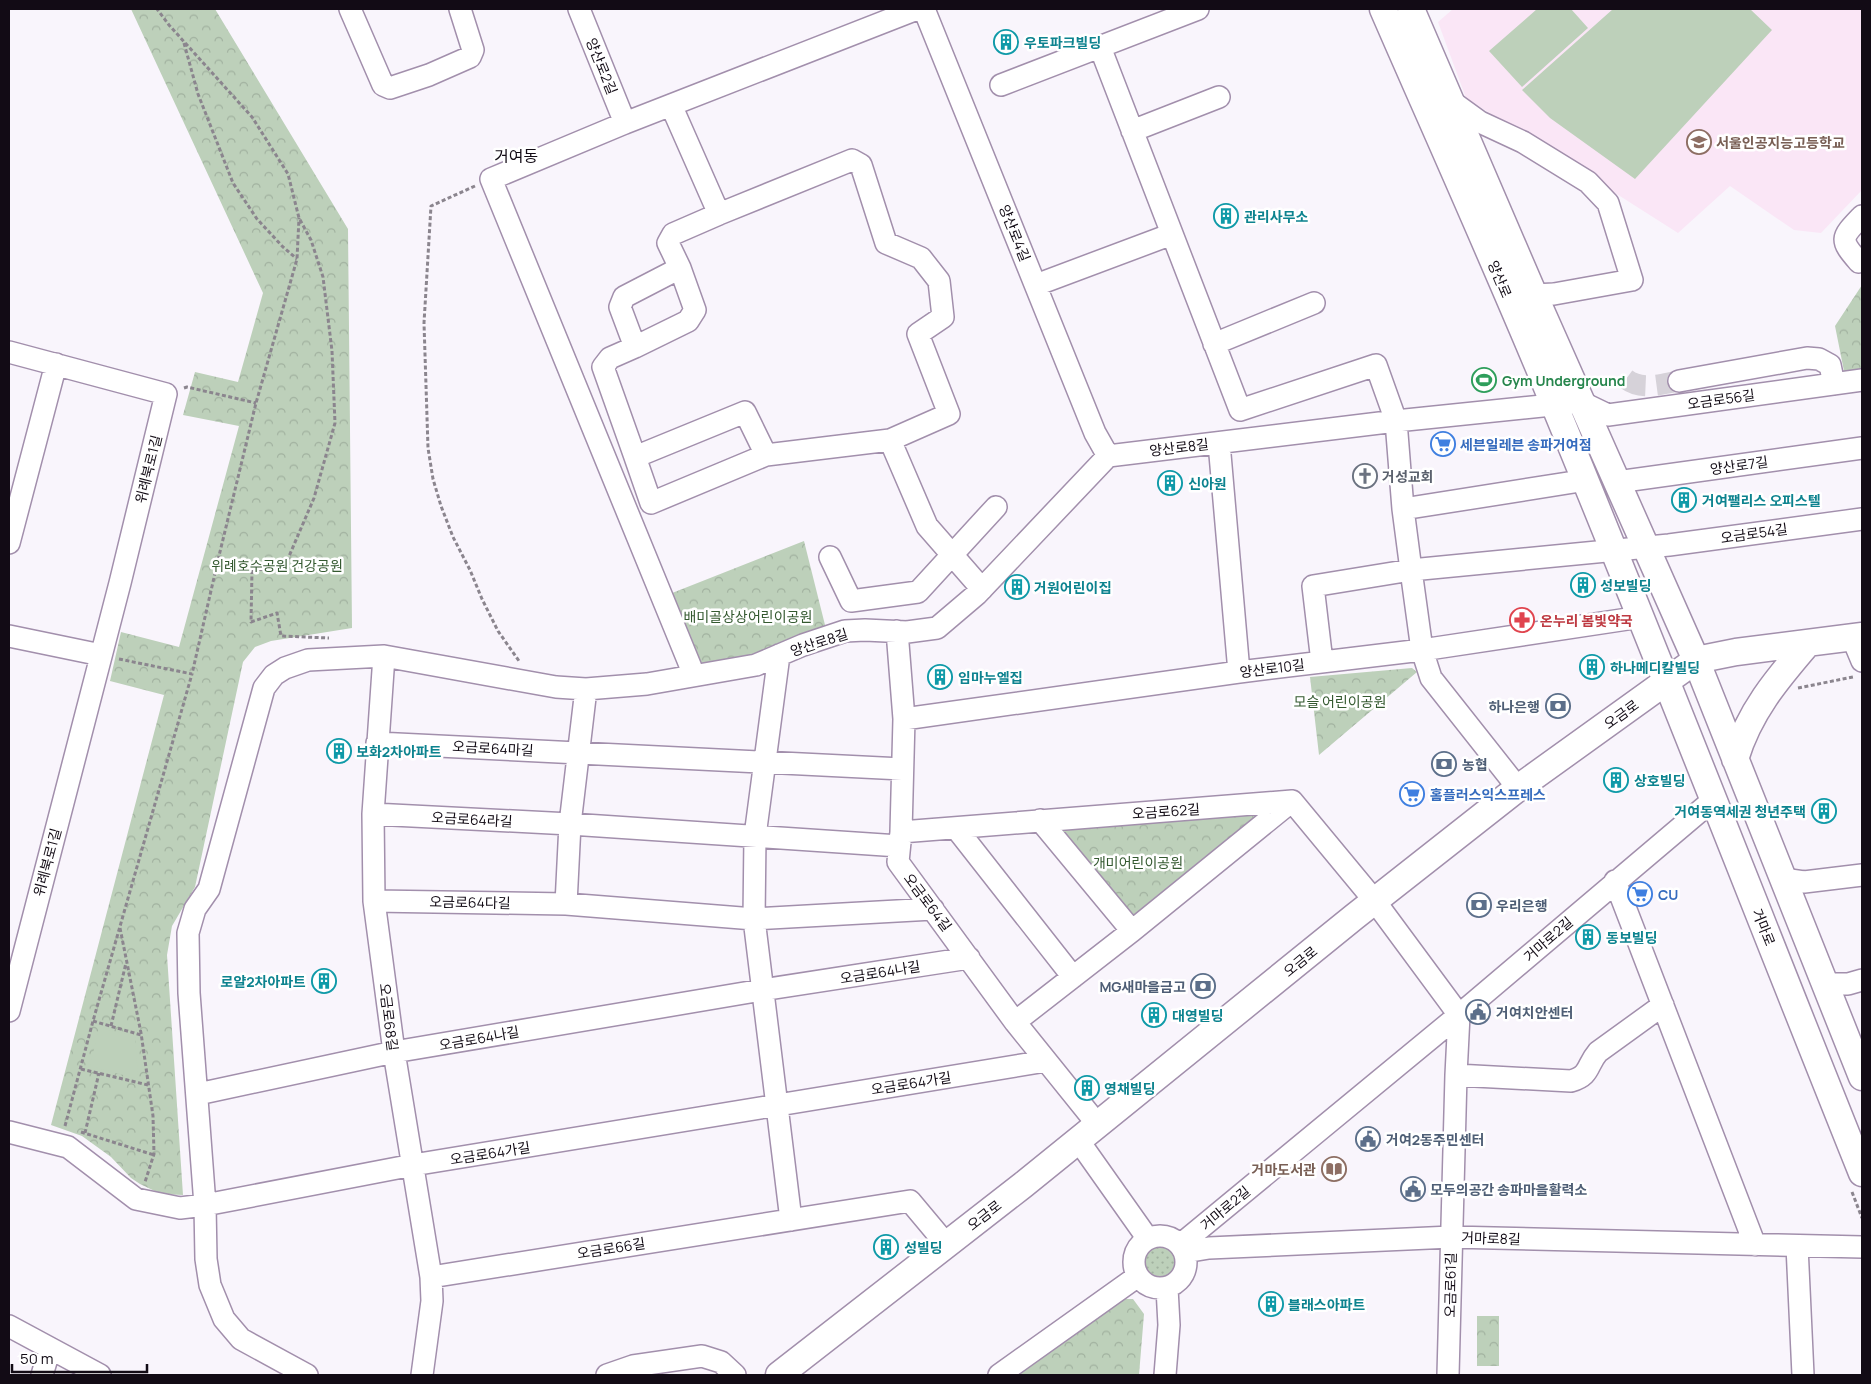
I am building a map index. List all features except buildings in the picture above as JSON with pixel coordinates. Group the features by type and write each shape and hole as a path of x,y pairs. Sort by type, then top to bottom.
{"main road":[{"name":"양산로","path":"1383,9 1555,406 1667,681"},
{"name":"양산로","path":"1411,9 1534,295 1696,660"},
{"name":"오금로","path":"779,1375 1088,1133 1374,900 1518,788 1696,660 1728,653 1857,636"},
{"path":"1735,759 1740,739 1769,689 1808,643"},
{"path":"1696,660 1862,1077"},
{"name":"거마로","path":"1667,681 1712,800 1862,1173"}],"street":[{"path":"350,9 383,85 390,88 429,75 470,57 473,50 460,9"},
{"name":"양산로2길","path":"579,9 625,123"},
{"path":"694,675 491,179 625,123 917,9"},
{"name":"양산로4길","path":"924,9 1095,433 1108,456"},
{"path":"1001,85 1100,47 1173,13 1198,9"},
{"path":"1100,47 1240,410 1376,365 1396,421 1403,509 1411,570 1422,650 1431,678 1518,788"},
{"path":"1132,131 1219,97"},
{"path":"1451,102 1480,122 1523,142 1588,182 1608,203 1632,280 1554,294 1534,295"},
{"path":"672,105 719,214"},
{"path":"852,160 861,165 886,243 921,258 939,281 943,317 918,334 949,414 890,440 766,455 651,503 603,367 610,358 688,321 695,310 680,268 668,243 673,234 719,214 852,160"},
{"path":"1859,262 1844,242 1846,232 1862,216"},
{"path":"1036,285 1172,234"},
{"path":"635,347 620,307 624,296 680,268"},
{"path":"1214,344 1314,303"},
{"path":"9,352 166,394"},
{"path":"1679,381 1807,358 1819,359 1830,365 1834,384"},
{"path":"9,543 56,364"},
{"name":"오금로56길","path":"1581,402 1608,415 1862,380"},
{"name":"위례북로1길","path":"9,1011 166,394"},
{"name":"양산로8길","path":"307,1375 241,1339 224,1320 210,1285 206,1260 205,1205 198,1094 189,993 188,933 195,909 209,889 264,688 274,675 285,668 308,660 384,656 539,684 586,689 647,684 756,665 803,644 845,631 907,632 937,628 982,589 1108,456 1396,421 1581,402"},
{"path":"635,457 745,412 766,455"},
{"path":"890,440 927,526 982,589"},
{"name":"양산로8길","path":"1219,443 1239,672"},
{"name":"양산로7길","path":"1617,482 1862,448"},
{"path":"1403,509 1574,482"},
{"path":"830,557 851,601 918,592 996,507"},
{"name":"오금로54길","path":"1645,547 1862,519"},
{"path":"1322,662 1313,586 1411,570 1645,547"},
{"name":"양산로10길","path":"904,719 1239,672 1422,650 1641,617"},
{"name":"오금로64길","path":"897,632 904,719 898,862 1015,1022 1046,1061 1088,1133"},
{"path":"9,636 101,654"},
{"path":"1857,636 1858,669"},
{"path":"779,655 755,836 754,919 775,1105 791,1220"},
{"name":"오금로68길","path":"384,656 373,814 374,901 394,1052 431,1277 432,1301 422,1375"},
{"path":"566,904 570,824 586,689"},
{"name":"오금로64마길","path":"377,743 902,769"},
{"name":"거마로2길","path":"1183,1249 1712,800"},
{"path":"1015,1022 1132,931 1292,801 1374,900 1459,1015"},
{"name":"오금로62길","path":"900,839 956,828 1292,801"},
{"name":"오금로64라길","path":"373,814 755,836 900,839"},
{"path":"1040,820 1132,931"},
{"path":"956,828 1073,977"},
{"path":"1783,879 1804,882 1862,875"},
{"path":"1615,881 1755,1245"},
{"name":"오금로64다길","path":"374,901 566,904 754,919 933,909"},
{"name":"오금로64나길","path":"198,1094 394,1052 762,990 969,958"},
{"path":"1825,984 1848,984 1862,980"},
{"path":"1456,1076 1571,1081 1581,1078 1598,1052 1663,1005"},
{"name":"오금로61길","path":"1448,1375 1459,1015"},
{"name":"오금로64가길","path":"9,1132 68,1147 136,1199 180,1208 205,1205 412,1165 1046,1061"},
{"path":"1088,1133 1148,1238"},
{"name":"오금로66길","path":"431,1277 910,1200 946,1244"},
{"path":"1166,1236 1174,1239 1183,1249 1187,1261 1186,1270 1182,1278 1175,1284 1159,1289 1150,1287 1138,1276 1134,1259 1141,1244 1148,1238 1166,1236"},
{"name":"거마로8길","path":"1183,1249 1451,1237 1862,1247"},
{"path":"1797,1246 1803,1375"},
{"path":"999,1375 1138,1276"},
{"path":"1164,1375 1169,1325 1167,1288"},
{"path":"9,1326 100,1375"},
{"path":"42,1375 50,1348"},
{"path":"606,1375 633,1366 702,1356 721,1362 735,1375"}],"path":[{"path":"157,9 252,117 288,174 299,218 310,240 323,277 332,351 335,423 314,498 284,568 252,570 218,560"},
{"path":"183,40 198,94 233,183 257,219 282,247 297,259"},
{"path":"491,179 431,206 424,323 428,448 433,479 441,506 482,599 498,631 539,684"},
{"path":"64,1132 93,1021 192,674 256,403 297,259 299,218"},
{"path":"166,394 187,387 256,403"},
{"path":"252,570 251,622 277,613 281,636"},
{"path":"101,654 192,674"},
{"path":"1798,688 1858,669"},
{"path":"120,927 141,1035 153,1116 154,1155 143,1188"},
{"path":"111,1026 127,960"},
{"path":"93,1021 141,1035"},
{"path":"81,1069 148,1085"},
{"path":"85,1133 99,1073"},
{"path":"65,1127 72,1129"},
{"path":"78,1131 154,1155"}],"shaded area":[{"name":"서울인공지능고등학교","path":"1453,9 1862,9 1862,190 1821,233 1794,230 1730,186 1678,233 1466,98 1438,22"}],"green space":[{"name":"위례호수공원 건강공원","path":"131,9 215,9 348,229 352,628 271,641 255,647 243,662 195,887 172,926 167,955 183,1195 161,1194 140,1184 131,1178 111,1157 82,1136 51,1125 164,695 110,681 121,632 179,647 239,426 183,415 195,372 238,382 263,293"},
{"path":"1537,9 1571,9 1588,28 1522,87 1489,51"},
{"path":"1613,9 1750,9 1772,30 1635,179 1550,118 1522,90"},
{"path":"1862,285 1862,374 1845,376 1835,326"},
{"name":"배미골상상어린이공원","path":"804,541 828,637 694,675 662,597"},
{"name":"모슬 어린이공원","path":"1412,668 1417,672 1319,755 1310,677"},
{"name":"개미어린이공원","path":"1292,801 1132,931 1040,820"},
{"path":"99,1028 135,1036 138,1079 90,1066"},
{"path":"1160,1239 1173,1243 1179,1249 1183,1262 1179,1275 1173,1281 1160,1285 1147,1281 1141,1275 1137,1262 1141,1249 1147,1243"},
{"path":"1118,1299 1133,1299 1144,1314 1139,1375 1018,1375"},
{"path":"1477,1316 1499,1316 1499,1366 1477,1366"}],"tunnel":[{"path":"1626,379 1632,383 1645,386 1679,381"}],"place":[{"name":"우토파크빌딩","path":"1006,42"},
{"name":"서울인공지능고등학교","path":"1699,142"},
{"name":"관리사무소","path":"1226,216"},
{"name":"Gym Underground","path":"1484,380"},
{"name":"세븐일레븐 송파거여점","path":"1443,444"},
{"name":"거성교회","path":"1365,476"},
{"name":"신아원","path":"1170,483"},
{"name":"거여팰리스 오피스텔","path":"1684,500"},
{"name":"성보빌딩","path":"1583,585"},
{"name":"거원어린이집","path":"1017,587"},
{"name":"온누리 봄빛약국","path":"1522,620"},
{"name":"하나메디칼빌딩","path":"1592,667"},
{"name":"임마누엘집","path":"940,677"},
{"name":"하나은행","path":"1558,706"},
{"name":"보화2차아파트","path":"339,751"},
{"name":"농협","path":"1444,764"},
{"name":"상호빌딩","path":"1616,780"},
{"name":"홈플러스익스프레스","path":"1412,794"},
{"name":"거여동역세권 청년주택","path":"1824,811"},
{"name":"CU","path":"1640,894"},
{"name":"우리은행","path":"1479,905"},
{"name":"동보빌딩","path":"1588,937"},
{"name":"로얄2차아파트","path":"324,981"},
{"name":"MG새마을금고","path":"1203,986"},
{"name":"거여치안센터","path":"1478,1012"},
{"name":"대영빌딩","path":"1154,1015"},
{"name":"영채빌딩","path":"1087,1088"},
{"name":"거여2동주민센터","path":"1368,1139"},
{"name":"거마도서관","path":"1334,1169"},
{"name":"모두의공간 송파마을활력소","path":"1413,1189"},
{"name":"성빌딩","path":"886,1247"},
{"name":"블래스아파트","path":"1271,1304"}],"district":[{"name":"거여동","path":"516,156"}]}
